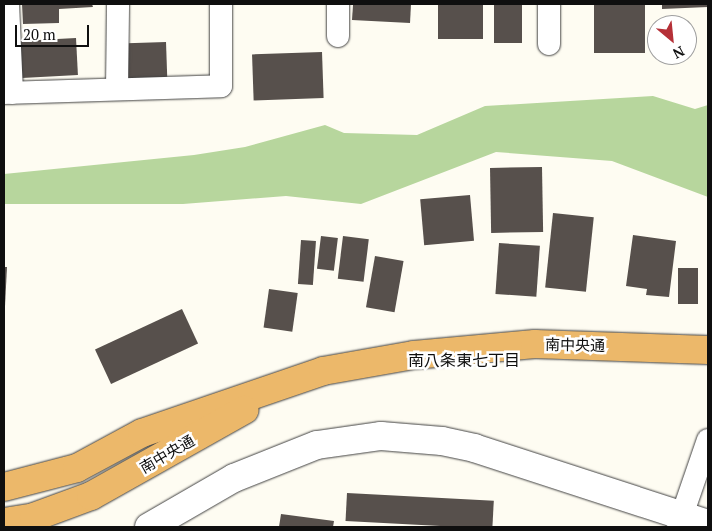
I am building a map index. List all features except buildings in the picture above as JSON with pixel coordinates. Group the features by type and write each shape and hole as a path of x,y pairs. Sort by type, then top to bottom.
{"highway":[{"name":"南中央通","path":"4,488 77,468 142,433 323,370 414,355 535,344 708,350"},
{"name":"南中央通","path":"4,522 34,517 92,496 238,413 323,370"}],"street":[{"path":"8,4 8,93 221,86 221,4"},
{"path":"117,89 118,4"},
{"path":"338,4 338,36"},
{"path":"548,44 549,4"},
{"path":"149,527 234,478 317,445 381,436 442,441 474,448 680,521 708,524"},
{"path":"680,521 708,440"}],"green space":[{"path":"653,96 695,109 708,105 708,197 612,161 496,152 361,204 286,196 183,204 4,204 4,174 194,155 245,147 325,125 344,133 417,135 485,106"}],"district":[{"name":"南八条東七丁目","path":"464,360"}]}
